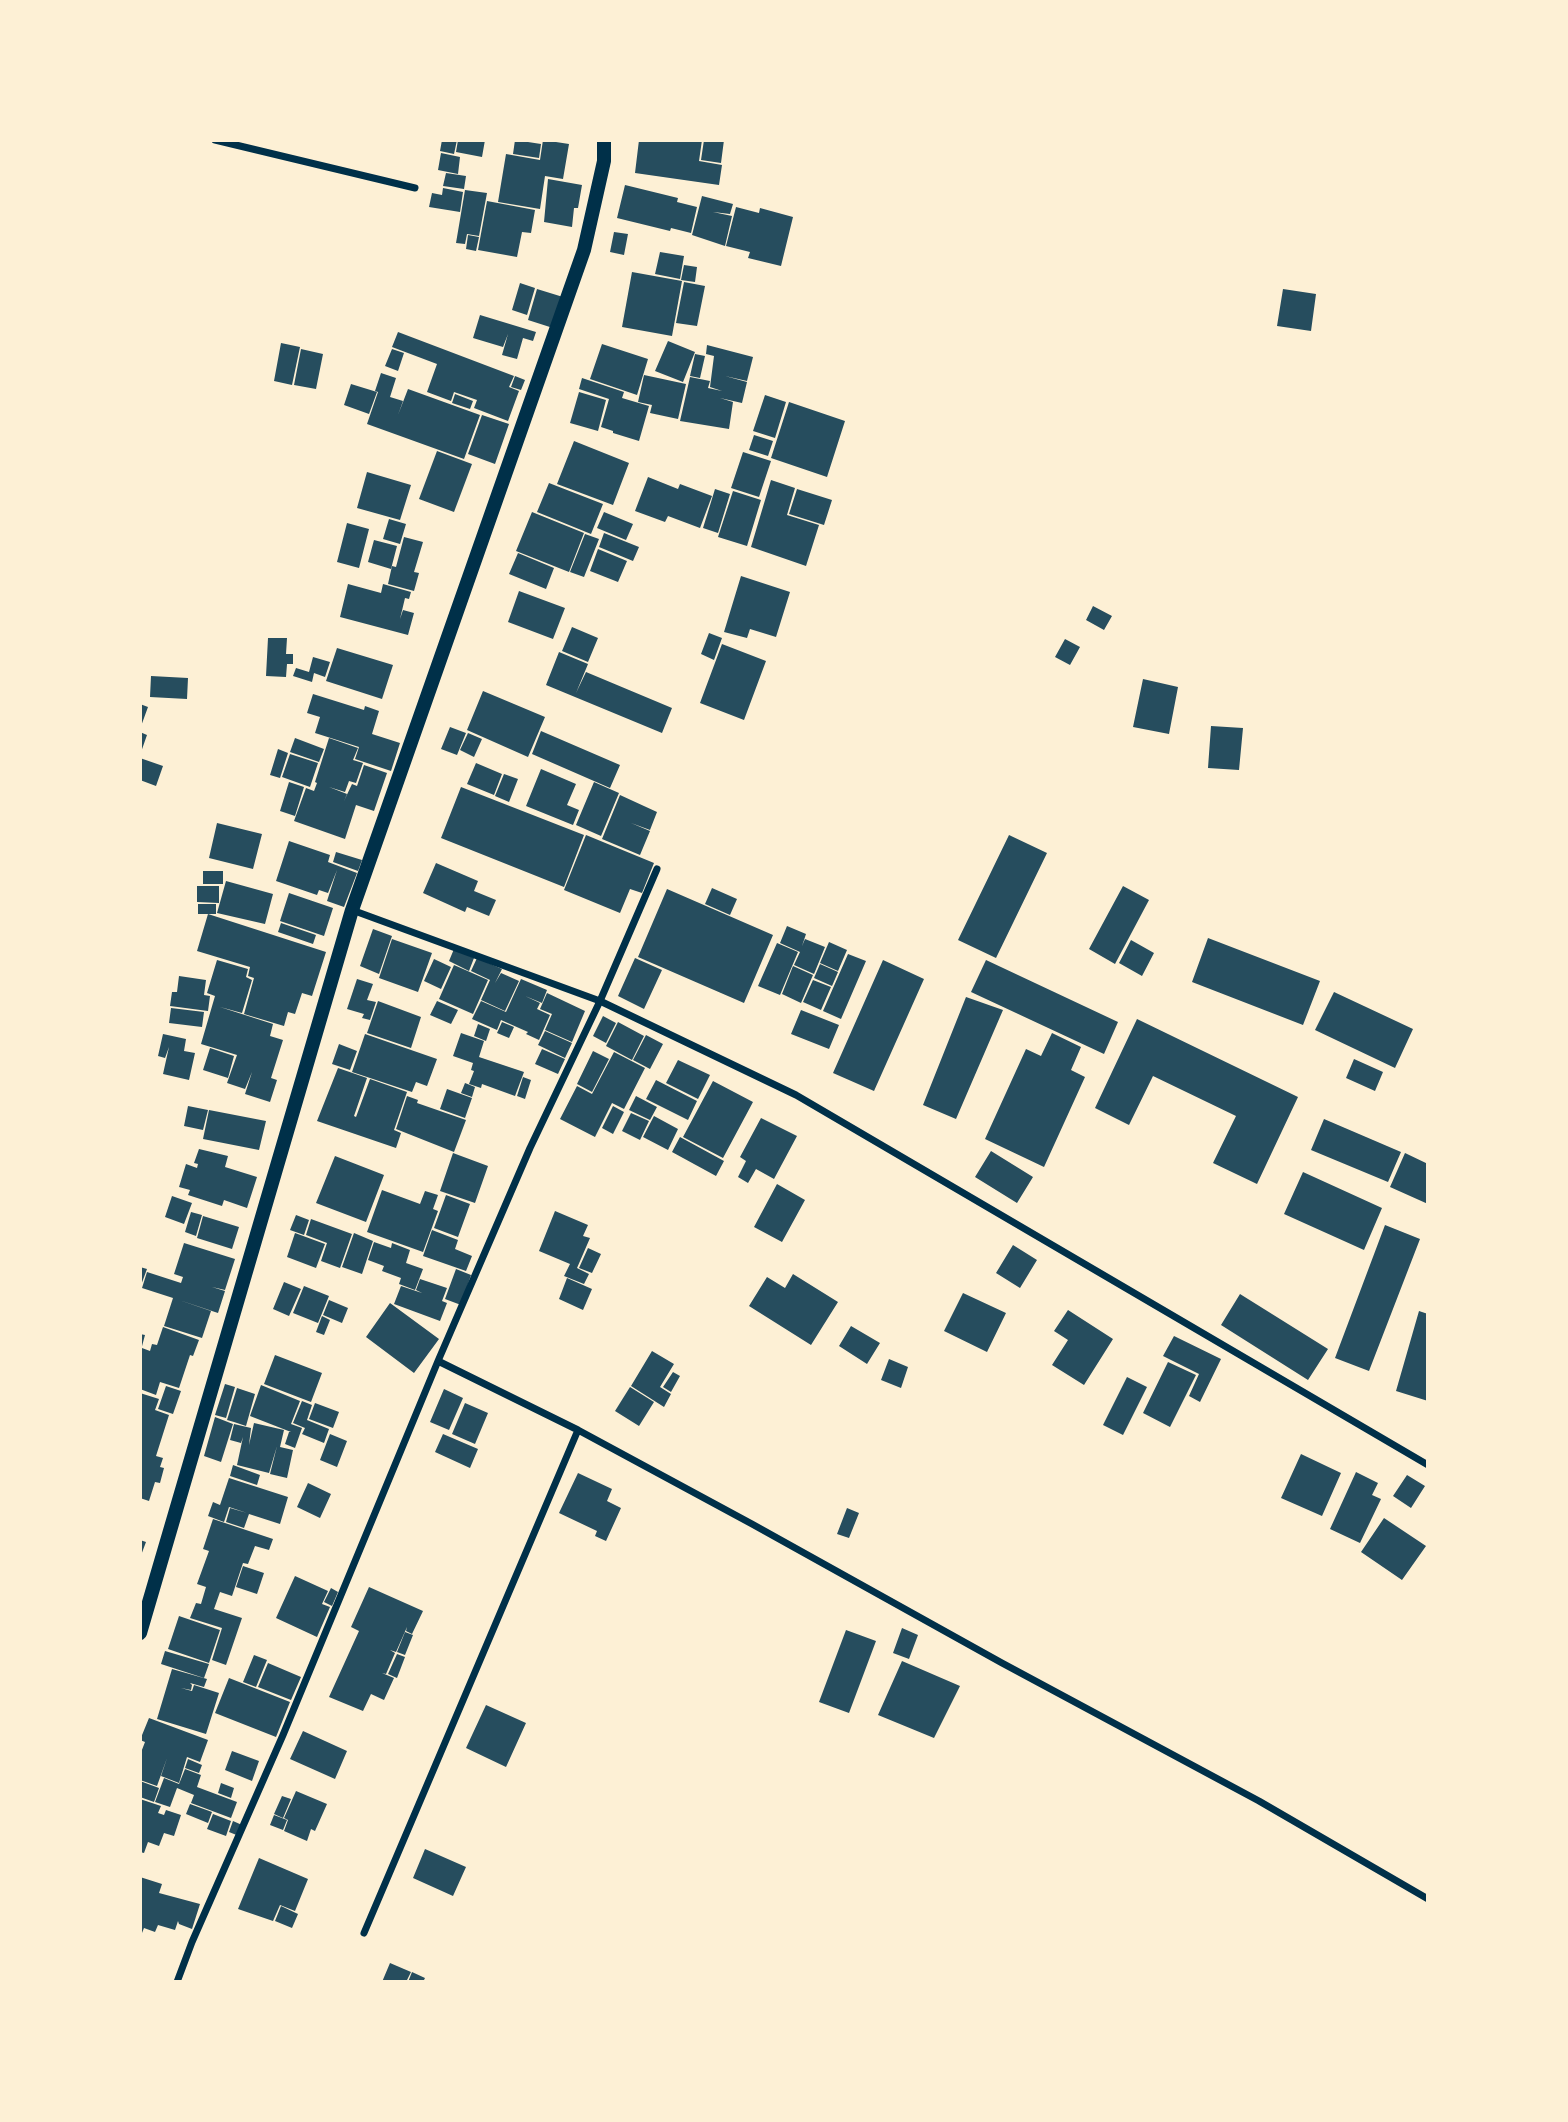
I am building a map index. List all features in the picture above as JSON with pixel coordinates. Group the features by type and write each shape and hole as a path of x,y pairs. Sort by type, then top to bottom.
{"main road":[{"path":"140,1633 352,910 584,250 604,161 604,140"}],"street":[{"path":"215,140 415,188"},
{"path":"177,1982 438,1361 530,1149 600,1001 657,869"},
{"path":"352,910 600,1001 796,1095 1428,1465"},
{"path":"438,1361 578,1430 1259,1801 1428,1899"},
{"path":"363,1933 578,1430"}],"building":[{"path":"442,140 457,140 454,154 440,151"},
{"path":"458,140 485,140 482,157 456,152"},
{"path":"515,140 541,144 539,158 513,154"},
{"path":"543,140 569,144 563,179 545,176 540,209 498,202 506,154 540,160"},
{"path":"639,140 702,140 699,161 722,165 719,185 635,173"},
{"path":"704,140 724,140 721,163 701,160"},
{"path":"441,153 460,157 458,174 438,170"},
{"path":"446,173 466,176 464,189 443,186"},
{"path":"548,179 582,185 578,208 574,208 572,227 544,222"},
{"path":"625,185 678,198 677,202 697,207 691,233 671,228 670,231 617,218"},
{"path":"443,188 463,192 460,212 429,207 432,193 442,195"},
{"path":"465,190 487,193 479,236 467,234 465,244 456,243"},
{"path":"702,196 733,204 730,214 713,212 732,216 725,246 692,235"},
{"path":"487,201 535,210 531,233 522,232 517,257 478,250"},
{"path":"736,207 759,213 760,208 793,217 781,266 748,258 750,252 726,246"},
{"path":"614,232 628,234 624,255 610,252"},
{"path":"468,235 479,237 476,251 466,249"},
{"path":"660,252 684,256 680,279 655,274"},
{"path":"684,265 697,267 695,282 681,280"},
{"path":"632,272 682,281 672,336 622,327"},
{"path":"684,282 705,286 697,326 676,323"},
{"path":"520,283 535,288 527,315 512,310"},
{"path":"537,289 563,297 553,328 528,320"},
{"path":"1283,289 1316,294 1311,331 1277,326"},
{"path":"480,315 536,332 533,341 523,338 517,359 502,355 508,334 503,347 473,338"},
{"path":"398,332 514,376 509,387 519,391 508,421 474,408 477,400 454,392 451,401 427,392 437,364 392,347"},
{"path":"668,341 695,352 683,382 655,371"},
{"path":"281,343 300,347 292,385 274,381"},
{"path":"602,344 648,359 637,395 590,379"},
{"path":"707,345 753,357 747,381 725,376 747,382 742,403 720,398 733,402 729,429 680,421 690,377 710,381 708,388 722,391 710,387 714,356 706,354"},
{"path":"301,349 323,354 316,389 294,385"},
{"path":"392,349 404,353 398,371 385,366"},
{"path":"695,354 705,356 700,378 690,376"},
{"path":"381,373 396,378 390,397 403,401 398,415 408,389 480,415 464,459 367,424 378,392 375,391"},
{"path":"644,375 686,384 678,419 650,413 652,405 638,402"},
{"path":"515,376 525,380 521,390 511,387"},
{"path":"582,378 624,392 622,398 649,406 639,441 601,427 609,399 579,389"},
{"path":"351,384 377,392 369,414 344,405"},
{"path":"579,392 606,400 598,431 570,423"},
{"path":"455,394 473,401 470,409 452,403"},
{"path":"765,395 786,402 775,438 753,431"},
{"path":"789,402 845,421 827,477 771,458"},
{"path":"482,415 509,424 495,464 468,454"},
{"path":"754,435 773,441 768,456 749,450"},
{"path":"574,441 629,463 613,505 557,484"},
{"path":"437,451 472,464 454,512 419,499"},
{"path":"743,452 771,461 759,497 731,488"},
{"path":"367,472 411,485 400,520 357,508"},
{"path":"648,477 678,489 680,484 712,496 700,528 668,516 665,522 635,511"},
{"path":"771,480 795,488 787,515 819,525 806,566 751,547"},
{"path":"549,483 603,504 591,534 537,512"},
{"path":"715,489 730,494 718,533 703,528"},
{"path":"797,489 832,500 824,525 789,514"},
{"path":"733,491 761,500 747,546 718,537"},
{"path":"532,512 584,533 569,572 516,551"},
{"path":"604,512 633,524 626,540 597,528"},
{"path":"389,519 406,524 400,544 383,539"},
{"path":"347,523 369,529 359,568 337,562"},
{"path":"604,533 639,547 633,561 599,547"},
{"path":"585,534 599,539 584,577 570,572"},
{"path":"404,537 423,542 414,572 419,573 414,591 388,584"},
{"path":"374,540 397,546 391,569 368,562"},
{"path":"598,549 627,561 618,582 590,571"},
{"path":"518,553 554,568 546,589 509,574"},
{"path":"741,576 790,592 776,637 750,629 747,638 724,632"},
{"path":"348,584 381,593 383,584 411,592 409,599 405,598 400,619 403,610 414,613 408,635 340,617"},
{"path":"519,591 565,608 553,639 508,622"},
{"path":"1093,606 1112,616 1104,630 1086,620"},
{"path":"572,627 598,638 588,662 562,651"},
{"path":"709,633 722,638 714,660 701,654"},
{"path":"268,638 287,638 286,654 293,654 293,664 287,664 286,677 266,676"},
{"path":"1065,639 1080,647 1070,665 1055,657"},
{"path":"722,644 766,661 744,720 700,703"},
{"path":"337,648 393,665 382,699 326,681"},
{"path":"559,652 588,664 576,693 586,672 672,708 662,733 546,685"},
{"path":"313,657 330,662 325,677 314,673 312,682 293,676 296,668 309,672"},
{"path":"151,676 188,678 187,699 150,697"},
{"path":"1143,679 1178,687 1169,734 1133,727"},
{"path":"483,691 545,717 528,757 467,730"},
{"path":"313,694 364,710 365,706 379,711 372,734 400,743 391,771 355,759 359,747 315,733 320,717 307,713"},
{"path":"140,704 148,707 140,729"},
{"path":"1211,726 1243,728 1239,770 1208,768"},
{"path":"450,727 466,733 457,755 441,749"},
{"path":"541,731 620,765 610,788 532,754"},
{"path":"140,732 147,735 140,755"},
{"path":"468,733 482,739 474,757 460,750"},
{"path":"295,738 324,749 319,762 290,752"},
{"path":"329,738 358,748 353,760 363,763 356,783 349,781 345,792 329,787 347,794 344,801 352,784 357,786 364,765 387,773 374,811 356,805 345,839 294,821 306,788 314,791"},
{"path":"278,749 288,753 280,778 270,775"},
{"path":"290,754 318,763 310,787 282,777"},
{"path":"140,758 163,766 156,786 140,780"},
{"path":"476,763 502,774 494,795 467,784"},
{"path":"541,769 576,784 567,805 579,810 573,825 526,806"},
{"path":"504,774 518,779 509,802 495,796"},
{"path":"289,782 304,787 295,816 280,811"},
{"path":"594,782 619,793 601,836 576,825"},
{"path":"461,787 584,835 564,887 441,838"},
{"path":"620,795 657,812 650,830 631,823 650,831 640,855 602,839"},
{"path":"217,823 262,834 253,869 209,858"},
{"path":"586,835 654,863 642,893 630,889 620,913 564,890"},
{"path":"1009,835 1047,853 996,958 958,940"},
{"path":"289,841 330,855 328,862 357,873 344,907 327,901 337,870 328,893 319,890 317,895 276,881"},
{"path":"336,852 362,860 358,871 333,862"},
{"path":"436,863 478,881 474,891 496,900 489,916 467,907 465,912 423,893"},
{"path":"203,871 223,871 223,884 203,884"},
{"path":"226,881 273,894 265,924 217,913"},
{"path":"197,886 219,886 219,903 197,902"},
{"path":"1123,886 1149,900 1115,964 1089,949"},
{"path":"712,888 737,899 730,915 705,904"},
{"path":"667,889 773,935 744,1003 638,957"},
{"path":"289,893 333,908 324,936 280,921"},
{"path":"198,904 216,904 216,914 198,914"},
{"path":"208,914 326,952 312,996 302,993 295,1014 288,1012 284,1026 244,1014 254,978 248,976 250,967 197,951"},
{"path":"281,923 316,935 313,944 278,932"},
{"path":"787,926 806,934 802,946 805,939 825,947 814,974 794,965 800,952 780,943"},
{"path":"373,929 392,936 379,974 360,966"},
{"path":"1208,938 1320,981 1303,1025 1192,982"},
{"path":"392,939 432,953 418,992 379,978"},
{"path":"1131,940 1154,953 1142,976 1119,963"},
{"path":"829,942 847,950 838,971 820,963"},
{"path":"777,943 798,952 780,995 758,986"},
{"path":"454,949 474,958 469,971 449,961"},
{"path":"848,954 866,961 841,1019 823,1011"},
{"path":"477,958 502,969 495,983 501,973 519,981 505,1011 481,1000 490,980 471,971"},
{"path":"635,958 662,970 644,1009 618,996"},
{"path":"434,959 451,967 441,989 424,981"},
{"path":"217,960 248,969 246,977 252,980 242,1013 220,1007 273,1024 270,1036 283,1040 271,1078 277,1080 270,1102 245,1094 252,1072 245,1089 227,1083 237,1055 201,1044 215,996 207,993"},
{"path":"883,960 924,979 874,1091 833,1073"},
{"path":"986,960 1118,1022 1104,1054 971,992"},
{"path":"820,964 838,972 832,986 814,978"},
{"path":"454,965 488,980 473,1014 439,999"},
{"path":"793,966 813,975 801,1003 782,994"},
{"path":"179,976 206,980 204,995 210,996 208,1011 170,1006 172,992 177,992"},
{"path":"357,979 373,984 367,1000 376,1002 370,1020 362,1018 364,1014 347,1009"},
{"path":"521,979 547,990 542,1003 525,996 540,1003 537,1009 550,1015 539,1040 501,1020 497,1030 472,1019 481,1001 506,1012"},
{"path":"813,980 831,987 821,1010 803,1002"},
{"path":"1334,992 1413,1029 1395,1068 1315,1030"},
{"path":"547,993 585,1011 572,1042 545,1030 552,1014 540,1009"},
{"path":"966,997 1003,1010 956,1119 923,1105"},
{"path":"378,1001 421,1017 411,1048 367,1033"},
{"path":"437,1001 458,1010 451,1024 430,1015"},
{"path":"171,1008 204,1012 202,1027 169,1023"},
{"path":"801,1010 839,1025 829,1049 791,1034"},
{"path":"603,1016 616,1023 606,1043 593,1036"},
{"path":"1137,1019 1298,1097 1257,1184 1213,1163 1236,1116 1153,1076 1129,1125 1095,1108"},
{"path":"502,1022 514,1027 509,1038 497,1033"},
{"path":"618,1022 644,1036 632,1060 606,1046"},
{"path":"478,1024 490,1029 486,1041 474,1036"},
{"path":"545,1031 572,1043 565,1058 538,1045"},
{"path":"461,1033 484,1041 479,1057 524,1072 515,1096 482,1084 481,1088 469,1084 474,1071 471,1070 473,1063 453,1056"},
{"path":"1052,1033 1081,1047 1071,1070 1085,1077 1044,1167 985,1139 1026,1049 1041,1056"},
{"path":"163,1034 186,1039 184,1051 195,1053 189,1080 163,1074 169,1047 165,1058 158,1056"},
{"path":"365,1034 437,1059 427,1086 416,1082 412,1092 352,1072"},
{"path":"646,1035 663,1044 650,1069 633,1060"},
{"path":"339,1044 357,1051 350,1070 332,1064"},
{"path":"210,1048 234,1056 228,1078 203,1070"},
{"path":"542,1049 565,1059 558,1074 535,1064"},
{"path":"593,1051 609,1059 592,1092 577,1084"},
{"path":"614,1052 645,1068 624,1109 612,1103 595,1137 560,1119 577,1086 592,1094"},
{"path":"1354,1059 1383,1072 1375,1091 1346,1078"},
{"path":"678,1060 710,1075 698,1099 666,1083"},
{"path":"338,1068 367,1078 354,1116 356,1117 370,1079 407,1092 394,1130 401,1133 396,1148 317,1121"},
{"path":"523,1077 531,1080 525,1099 517,1096"},
{"path":"656,1080 697,1101 688,1120 646,1099"},
{"path":"713,1081 753,1102 723,1158 683,1137"},
{"path":"465,1083 475,1087 472,1097 461,1093"},
{"path":"447,1089 472,1098 465,1118 440,1109"},
{"path":"407,1096 418,1100 417,1103 466,1120 454,1152 396,1129"},
{"path":"636,1096 657,1107 650,1120 629,1110"},
{"path":"188,1106 208,1110 203,1130 184,1126"},
{"path":"613,1106 624,1112 613,1134 602,1128"},
{"path":"209,1110 266,1121 259,1150 203,1139"},
{"path":"631,1113 649,1121 640,1140 622,1131"},
{"path":"654,1116 678,1129 668,1150 643,1137"},
{"path":"761,1118 797,1136 774,1179 756,1169 748,1183 738,1177 746,1161 740,1157"},
{"path":"1324,1119 1401,1152 1388,1182 1311,1150"},
{"path":"680,1137 724,1161 716,1176 672,1152"},
{"path":"199,1149 228,1156 225,1167 257,1177 247,1208 224,1200 222,1206 188,1195 190,1190 179,1187 186,1164 197,1168 198,1164 194,1163"},
{"path":"991,1151 1033,1177 1017,1203 975,1177"},
{"path":"453,1153 488,1166 475,1203 440,1191"},
{"path":"1405,1153 1428,1164 1428,1204 1390,1187"},
{"path":"335,1156 384,1175 366,1222 316,1203"},
{"path":"1303,1172 1382,1208 1364,1250 1284,1214"},
{"path":"777,1184 805,1200 782,1242 754,1227"},
{"path":"382,1190 420,1204 425,1191 438,1195 433,1209 438,1211 423,1252 367,1232"},
{"path":"446,1195 470,1204 458,1237 434,1228"},
{"path":"172,1196 192,1203 184,1224 165,1217"},
{"path":"555,1211 588,1225 583,1236 590,1238 577,1268 589,1274 584,1284 564,1276 570,1264 539,1251"},
{"path":"191,1212 202,1215 196,1236 185,1232"},
{"path":"296,1215 309,1220 304,1235 290,1230"},
{"path":"203,1216 239,1227 232,1249 197,1238"},
{"path":"311,1219 352,1234 340,1268 321,1261 327,1243 306,1235"},
{"path":"1385,1225 1420,1239 1369,1371 1335,1358"},
{"path":"432,1230 458,1240 455,1249 472,1256 466,1271 423,1256"},
{"path":"295,1233 325,1244 316,1268 287,1257"},
{"path":"354,1233 373,1241 362,1274 342,1267"},
{"path":"374,1242 391,1248 392,1243 410,1250 406,1263 423,1269 415,1290 399,1284 401,1278 382,1271 384,1266 368,1260"},
{"path":"184,1243 235,1259 225,1290 212,1287 225,1291 218,1313 179,1300 211,1311 202,1338 164,1326 173,1298 142,1288 147,1272 181,1283 183,1277 174,1274"},
{"path":"1013,1245 1037,1260 1020,1288 996,1273"},
{"path":"588,1248 601,1254 592,1273 579,1268"},
{"path":"140,1267 147,1269 140,1288"},
{"path":"456,1269 471,1275 461,1305 445,1299"},
{"path":"793,1274 838,1302 811,1345 749,1306 767,1277 785,1288"},
{"path":"567,1278 592,1289 583,1310 559,1299"},
{"path":"420,1279 447,1288 442,1301 447,1303 440,1321 394,1304 401,1286 422,1293 416,1290"},
{"path":"284,1282 301,1289 289,1316 273,1309"},
{"path":"304,1286 329,1296 318,1323 293,1313"},
{"path":"963,1293 1006,1313 987,1352 944,1331"},
{"path":"1240,1294 1328,1349 1308,1380 1221,1325"},
{"path":"329,1300 348,1308 342,1323 323,1315"},
{"path":"390,1303 439,1339 414,1373 366,1337"},
{"path":"1068,1310 1113,1339 1084,1385 1052,1365 1068,1340 1054,1331"},
{"path":"1419,1311 1428,1314 1428,1401 1396,1391"},
{"path":"322,1316 330,1320 324,1335 316,1332"},
{"path":"851,1326 880,1343 867,1364 839,1346"},
{"path":"163,1327 199,1340 193,1356 190,1355 179,1388 160,1382 156,1395 140,1389 140,1353 142,1348 150,1351 152,1344 157,1345"},
{"path":"140,1334 145,1335 141,1350 140,1350"},
{"path":"1174,1336 1221,1359 1200,1402 1189,1396 1199,1374 1163,1356"},
{"path":"652,1351 674,1364 660,1387 671,1394 664,1407 631,1386"},
{"path":"275,1355 322,1373 311,1402 264,1384"},
{"path":"889,1359 908,1367 901,1388 881,1380"},
{"path":"1168,1362 1196,1375 1170,1427 1143,1413"},
{"path":"673,1372 680,1376 671,1392 663,1387"},
{"path":"1127,1377 1147,1387 1123,1435 1103,1425"},
{"path":"225,1384 235,1387 226,1418 215,1415"},
{"path":"261,1385 300,1401 291,1424 302,1428 295,1448 285,1444 291,1432 250,1416"},
{"path":"166,1386 181,1391 173,1414 158,1409"},
{"path":"630,1387 654,1402 639,1426 615,1411"},
{"path":"237,1388 255,1394 246,1426 227,1420"},
{"path":"444,1389 463,1398 449,1430 430,1422"},
{"path":"140,1393 159,1399 155,1410 169,1415 156,1456 163,1458 160,1467 164,1468 160,1483 155,1482 149,1501 140,1498"},
{"path":"302,1401 312,1405 307,1420 329,1429 324,1443 302,1434 305,1428 293,1423"},
{"path":"315,1403 339,1412 333,1428 309,1419"},
{"path":"465,1403 488,1413 475,1444 452,1434"},
{"path":"215,1417 233,1424 221,1462 204,1456"},
{"path":"254,1423 284,1430 280,1447 293,1450 287,1478 270,1474 277,1446 269,1473 237,1465 243,1437 241,1443 230,1440 234,1424 251,1428 249,1445"},
{"path":"330,1434 347,1441 337,1467 320,1460"},
{"path":"443,1434 478,1449 470,1468 435,1452"},
{"path":"1301,1454 1341,1473 1322,1516 1281,1498"},
{"path":"233,1465 260,1475 257,1485 230,1476"},
{"path":"1356,1472 1378,1483 1372,1495 1381,1499 1360,1543 1330,1529"},
{"path":"578,1473 612,1489 607,1501 621,1508 606,1541 595,1536 597,1531 559,1513"},
{"path":"1407,1475 1425,1486 1411,1508 1393,1496"},
{"path":"229,1478 288,1497 280,1524 249,1514 244,1528 226,1522 230,1508 247,1513 229,1507 224,1522 208,1516 213,1502 220,1505"},
{"path":"308,1483 331,1494 320,1518 297,1507"},
{"path":"847,1508 859,1513 849,1538 837,1534"},
{"path":"1384,1518 1426,1546 1402,1580 1361,1552"},
{"path":"213,1519 273,1539 269,1550 255,1546 248,1564 243,1563 232,1596 220,1592 214,1609 242,1618 226,1665 212,1660 222,1628 190,1618 196,1603 201,1604 206,1587 197,1584 209,1551 203,1549"},
{"path":"140,1540 146,1542 140,1558"},
{"path":"243,1566 264,1573 257,1594 236,1587"},
{"path":"295,1576 328,1591 322,1604 330,1607 317,1637 276,1618"},
{"path":"369,1587 423,1611 412,1634 406,1631 407,1627 396,1652 390,1650 395,1653 386,1674 382,1673 394,1678 384,1700 371,1694 363,1711 329,1697 359,1631 351,1627"},
{"path":"331,1588 338,1592 332,1606 324,1602"},
{"path":"179,1616 220,1630 209,1663 168,1649"},
{"path":"902,1628 918,1635 909,1659 893,1653"},
{"path":"846,1630 876,1641 849,1713 819,1702"},
{"path":"405,1632 413,1635 405,1655 397,1652"},
{"path":"165,1651 209,1664 204,1678 161,1664"},
{"path":"397,1654 405,1657 397,1678 388,1674"},
{"path":"254,1655 267,1660 256,1687 243,1682"},
{"path":"902,1661 960,1686 934,1738 878,1715"},
{"path":"268,1663 301,1677 291,1700 258,1687"},
{"path":"172,1669 207,1679 204,1687 190,1683 191,1690 181,1688 192,1691 194,1685 219,1693 206,1734 157,1719"},
{"path":"229,1678 290,1702 276,1737 215,1713"},
{"path":"486,1705 526,1723 506,1767 466,1748"},
{"path":"149,1718 208,1740 200,1762 187,1757 179,1783 161,1776 167,1758 157,1786 140,1780 140,1755 145,1742 140,1740"},
{"path":"303,1731 347,1751 335,1779 290,1759"},
{"path":"232,1751 259,1761 252,1781 225,1770"},
{"path":"188,1759 202,1765 199,1773 185,1768"},
{"path":"185,1769 201,1775 197,1787 237,1802 231,1818 191,1803 194,1795 177,1788 170,1807 155,1802 164,1778 179,1784"},
{"path":"140,1781 159,1788 154,1802 140,1797"},
{"path":"221,1783 234,1788 231,1798 218,1793"},
{"path":"296,1791 327,1804 315,1831 311,1829 307,1841 284,1831 288,1820 284,1818"},
{"path":"282,1796 291,1799 283,1818 274,1814"},
{"path":"140,1799 161,1806 158,1813 164,1815 166,1810 181,1815 174,1836 164,1833 159,1846 148,1842 144,1853 140,1852"},
{"path":"190,1804 212,1812 208,1823 186,1814"},
{"path":"213,1814 231,1821 226,1836 207,1829"},
{"path":"274,1815 287,1820 283,1830 270,1825"},
{"path":"233,1821 242,1825 239,1836 229,1832"},
{"path":"425,1849 466,1867 453,1896 413,1878"},
{"path":"259,1858 308,1879 295,1911 280,1905 273,1921 238,1909"},
{"path":"140,1877 162,1884 159,1893 200,1904 192,1929 179,1924 178,1921 175,1930 158,1925 155,1932 144,1928 142,1933 140,1932"},
{"path":"281,1906 298,1914 292,1928 275,1921"},
{"path":"390,1963 411,1972 406,1982 382,1982"},
{"path":"412,1972 425,1978 423,1982 408,1982"}]}
